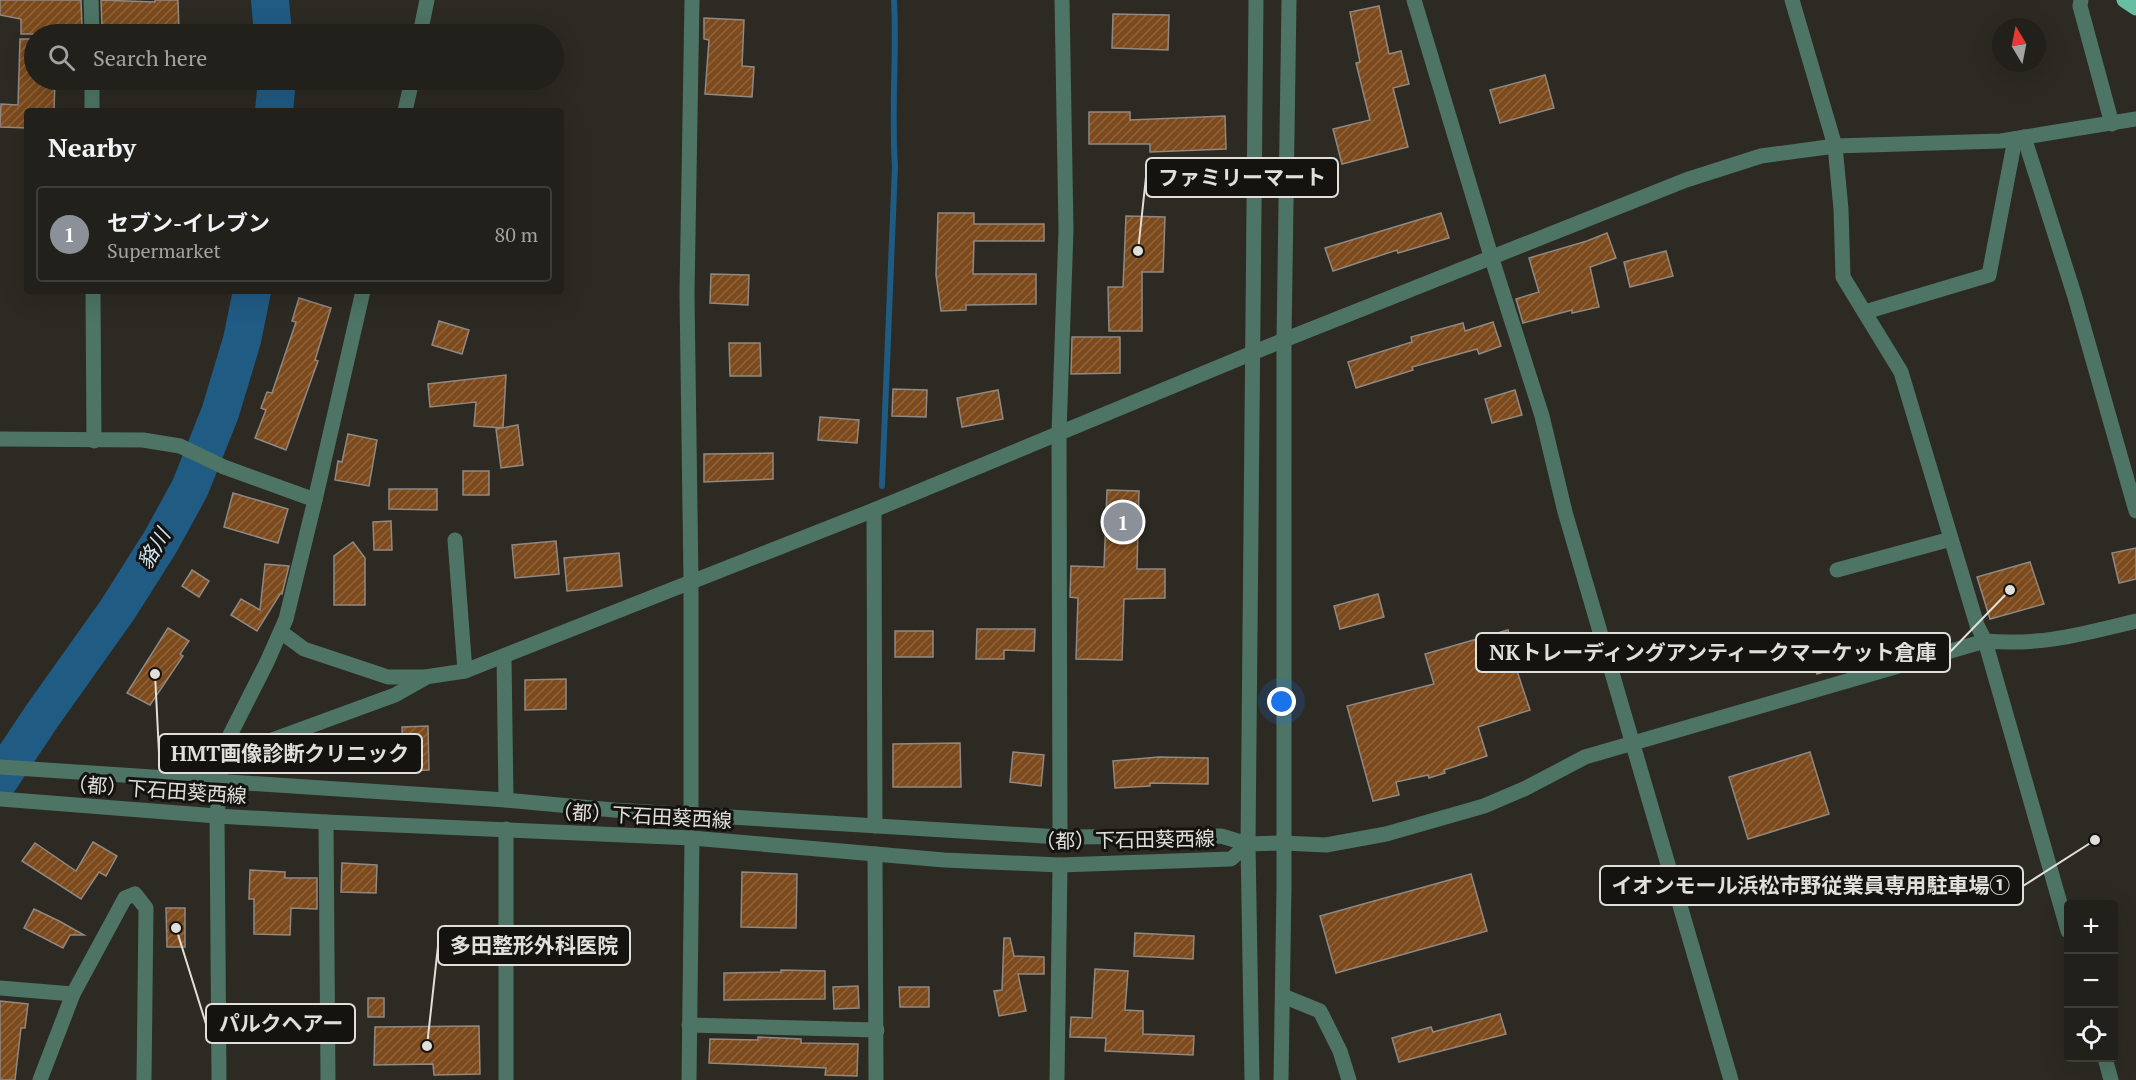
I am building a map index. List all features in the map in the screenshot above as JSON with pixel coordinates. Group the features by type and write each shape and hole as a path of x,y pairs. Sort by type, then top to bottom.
{"street":[{"path":"91,0 92,24"},
{"path":"422,24 427,0"},
{"path":"691,815 687,294 692,0"},
{"path":"1060,837 1059,433 1066,230 1062,0"},
{"path":"1252,1080 1248,843 1256,0"},
{"path":"1281,1080 1284,340 1290,0"},
{"path":"1414,0 1542,416 1565,512 1731,1080"},
{"path":"1792,0 1835,146 1841,209 1843,277 1901,372 1977,625 1985,641 2064,917"},
{"path":"2081,0 2080,6 2112,124"},
{"path":"92,90 92,108"},
{"path":"406,108 410,90"},
{"path":"281,633 304,649 388,677 426,678 465,671 874,510 1253,352 1491,256 1707,173 1761,156 1835,146 2019,138 2136,119"},
{"path":"1865,312 1989,275 2019,138"},
{"path":"2019,138 2075,297 2136,511"},
{"path":"93,294 94,441"},
{"path":"219,1080 217,816 222,756 228,739 281,633 315,500 362,294"},
{"path":"0,439 143,440 180,446 224,467 315,500"},
{"path":"874,510 875,826"},
{"path":"1837,570 1951,538"},
{"path":"455,540 465,671"},
{"path":"1248,843 1326,845 1386,834 1484,806 1524,789 1585,757 1985,641 2013,644 2061,639 2136,621"},
{"path":"504,656 506,800"},
{"path":"272,740 395,694 426,678"},
{"name":"（都）下石田葵西線","path":"0,767 506,800 691,815 1060,837 1221,836 1248,843"},
{"name":"（都）下石田葵西線","path":"5,799 217,816 692,838 944,860 1059,866 1231,859 1248,843"},
{"path":"326,822 328,1080"},
{"path":"506,830 506,1080"},
{"path":"689,1080 692,838"},
{"path":"875,854 876,1080"},
{"path":"1057,1080 1059,866"},
{"path":"40,1080 73,994 125,898 135,894 146,908 144,1080"},
{"path":"0,988 73,994"},
{"path":"1283,996 1320,1011 1340,1051 1349,1080"},
{"path":"690,1025 877,1030"},
{"path":"2106,1062 2111,1080"}],"building":[{"path":"0,0 81,0 82,24 24,24 24,34 21,34 21,19 0,15"},
{"path":"101,0 155,2 155,0 178,0 179,24 102,24"},
{"path":"1379,6 1389,54 1401,51 1409,84 1393,88 1408,147 1342,164 1333,129 1370,120 1356,63 1360,62 1350,12"},
{"path":"1113,14 1169,15 1168,50 1112,48"},
{"path":"704,18 744,20 742,66 754,67 752,97 705,94 709,40 704,39"},
{"path":"20,39 24,39 24,90 55,90 54,108 24,108 24,128 0,127 1,104 18,105"},
{"path":"1545,75 1554,108 1500,123 1490,90"},
{"path":"1089,112 1130,112 1130,120 1225,116 1226,149 1150,152 1150,144 1089,144"},
{"path":"938,213 974,213 974,224 1044,224 1044,241 974,241 973,274 1036,274 1036,304 966,305 966,310 941,311 936,275"},
{"path":"1441,213 1449,238 1398,253 1397,250 1333,271 1325,248"},
{"path":"1126,216 1165,217 1163,272 1142,272 1142,331 1109,331 1108,287 1123,287"},
{"path":"1607,233 1616,258 1590,267 1599,307 1572,313 1572,310 1523,323 1516,299 1539,292 1529,258"},
{"path":"1666,251 1673,276 1630,287 1624,262"},
{"path":"711,274 749,275 748,305 710,303"},
{"path":"299,298 331,308 315,360 318,361 286,450 255,438 266,410 261,408 267,392 272,393 296,322 292,321"},
{"path":"439,321 469,330 462,354 432,345"},
{"path":"1493,322 1501,346 1479,354 1477,349 1412,367 1413,370 1356,388 1348,362 1412,342 1411,337 1463,323 1465,331"},
{"path":"1072,337 1120,337 1120,373 1071,374"},
{"path":"729,343 760,343 761,376 730,376"},
{"path":"506,375 503,428 474,426 476,402 430,407 428,384"},
{"path":"893,389 927,390 926,417 892,416"},
{"path":"998,390 1003,419 962,427 957,398"},
{"path":"1515,390 1522,415 1492,423 1485,399"},
{"path":"820,417 859,420 857,443 818,440"},
{"path":"518,425 523,465 501,468 496,429"},
{"path":"348,434 377,440 369,486 335,480 338,461 342,462"},
{"path":"773,453 773,479 704,482 704,454"},
{"path":"463,471 489,471 489,495 463,495"},
{"path":"389,489 437,489 437,510 389,509"},
{"path":"1107,490 1139,491 1137,569 1165,569 1165,598 1124,599 1122,660 1076,659 1078,598 1070,597 1071,566 1104,567"},
{"path":"233,493 288,509 278,543 224,527"},
{"path":"391,521 392,550 374,550 373,522"},
{"path":"556,541 559,574 515,578 512,545"},
{"path":"353,542 365,558 365,605 334,605 334,556"},
{"path":"2136,548 2136,579 2119,583 2112,553"},
{"path":"619,553 622,586 567,591 564,558"},
{"path":"2030,562 2044,604 1990,619 1977,577"},
{"path":"265,564 289,566 282,594 257,631 231,615 241,599 260,610"},
{"path":"192,570 209,581 199,597 182,586"},
{"path":"1378,594 1384,617 1340,629 1334,606"},
{"path":"168,628 189,641 180,654 183,656 150,705 127,693"},
{"path":"977,629 1035,629 1034,651 1004,650 1004,659 976,659"},
{"path":"1508,630 1518,668 1516,668 1530,710 1478,727 1487,756 1444,770 1445,773 1429,778 1428,775 1396,782 1399,795 1373,801 1347,706 1434,684 1425,654"},
{"path":"895,631 933,631 933,657 895,657"},
{"path":"1876,633 1882,654 1817,674 1810,653"},
{"path":"566,679 566,709 525,710 525,680"},
{"path":"428,726 429,770 403,771 402,727"},
{"path":"960,743 961,787 893,787 893,744"},
{"path":"1013,752 1044,755 1041,786 1010,782"},
{"path":"1810,752 1829,814 1748,839 1729,777"},
{"path":"1159,757 1208,758 1208,784 1150,783 1150,786 1115,788 1113,761"},
{"path":"93,842 117,856 106,876 99,872 81,899 22,861 35,843 76,871"},
{"path":"342,863 377,865 376,893 341,892"},
{"path":"250,870 285,872 285,878 317,878 317,909 291,908 290,935 254,934 254,899 249,899"},
{"path":"742,872 797,874 796,928 741,927"},
{"path":"1471,874 1487,931 1336,973 1320,916"},
{"path":"166,908 185,908 185,947 167,947"},
{"path":"34,909 84,935 70,935 63,948 24,928"},
{"path":"1135,933 1194,936 1193,959 1134,956"},
{"path":"1004,938 1010,938 1014,956 1044,957 1044,974 1018,974 1026,1011 999,1016 994,991 1002,990"},
{"path":"1095,969 1128,971 1125,1010 1143,1011 1143,1034 1194,1036 1193,1055 1105,1051 1106,1038 1070,1037 1071,1017 1092,1018"},
{"path":"781,970 825,971 825,999 724,1000 724,973 781,972"},
{"path":"858,986 859,1008 834,1009 833,987"},
{"path":"899,987 929,987 929,1007 900,1007"},
{"path":"368,998 384,998 384,1017 368,1017"},
{"path":"0,1001 28,1004 25,1028 21,1028 15,1080 0,1080"},
{"path":"1500,1014 1506,1034 1399,1062 1392,1038 1431,1027 1433,1032"},
{"path":"479,1026 480,1074 434,1075 433,1064 374,1065 375,1027"},
{"path":"758,1037 801,1039 801,1043 858,1044 857,1076 825,1075 826,1068 709,1063 710,1039 758,1040"}],"waterway":[{"name":"貉川","path":"270,0 272,24"},
{"path":"882,486 895,166 894,0"},
{"name":"貉川","path":"274,108 276,90"},
{"name":"貉川","path":"0,779 118,609 161,541 190,488 220,413 242,340 251,294"}],"place":[{"name":"ファミリーマート","path":"1138,251"},
{"name":"セブン-イレブン","path":"1123,522"},
{"name":"NKトレーディングアンティークマーケット倉庫","path":"2010,590"},
{"name":"HMT画像診断クリニック","path":"155,674"},
{"name":"イオンモール浜松市野従業員専用駐車場①","path":"2095,840"},
{"name":"パルクヘアー","path":"176,928"},
{"name":"多田整形外科医院","path":"427,1046"}]}
